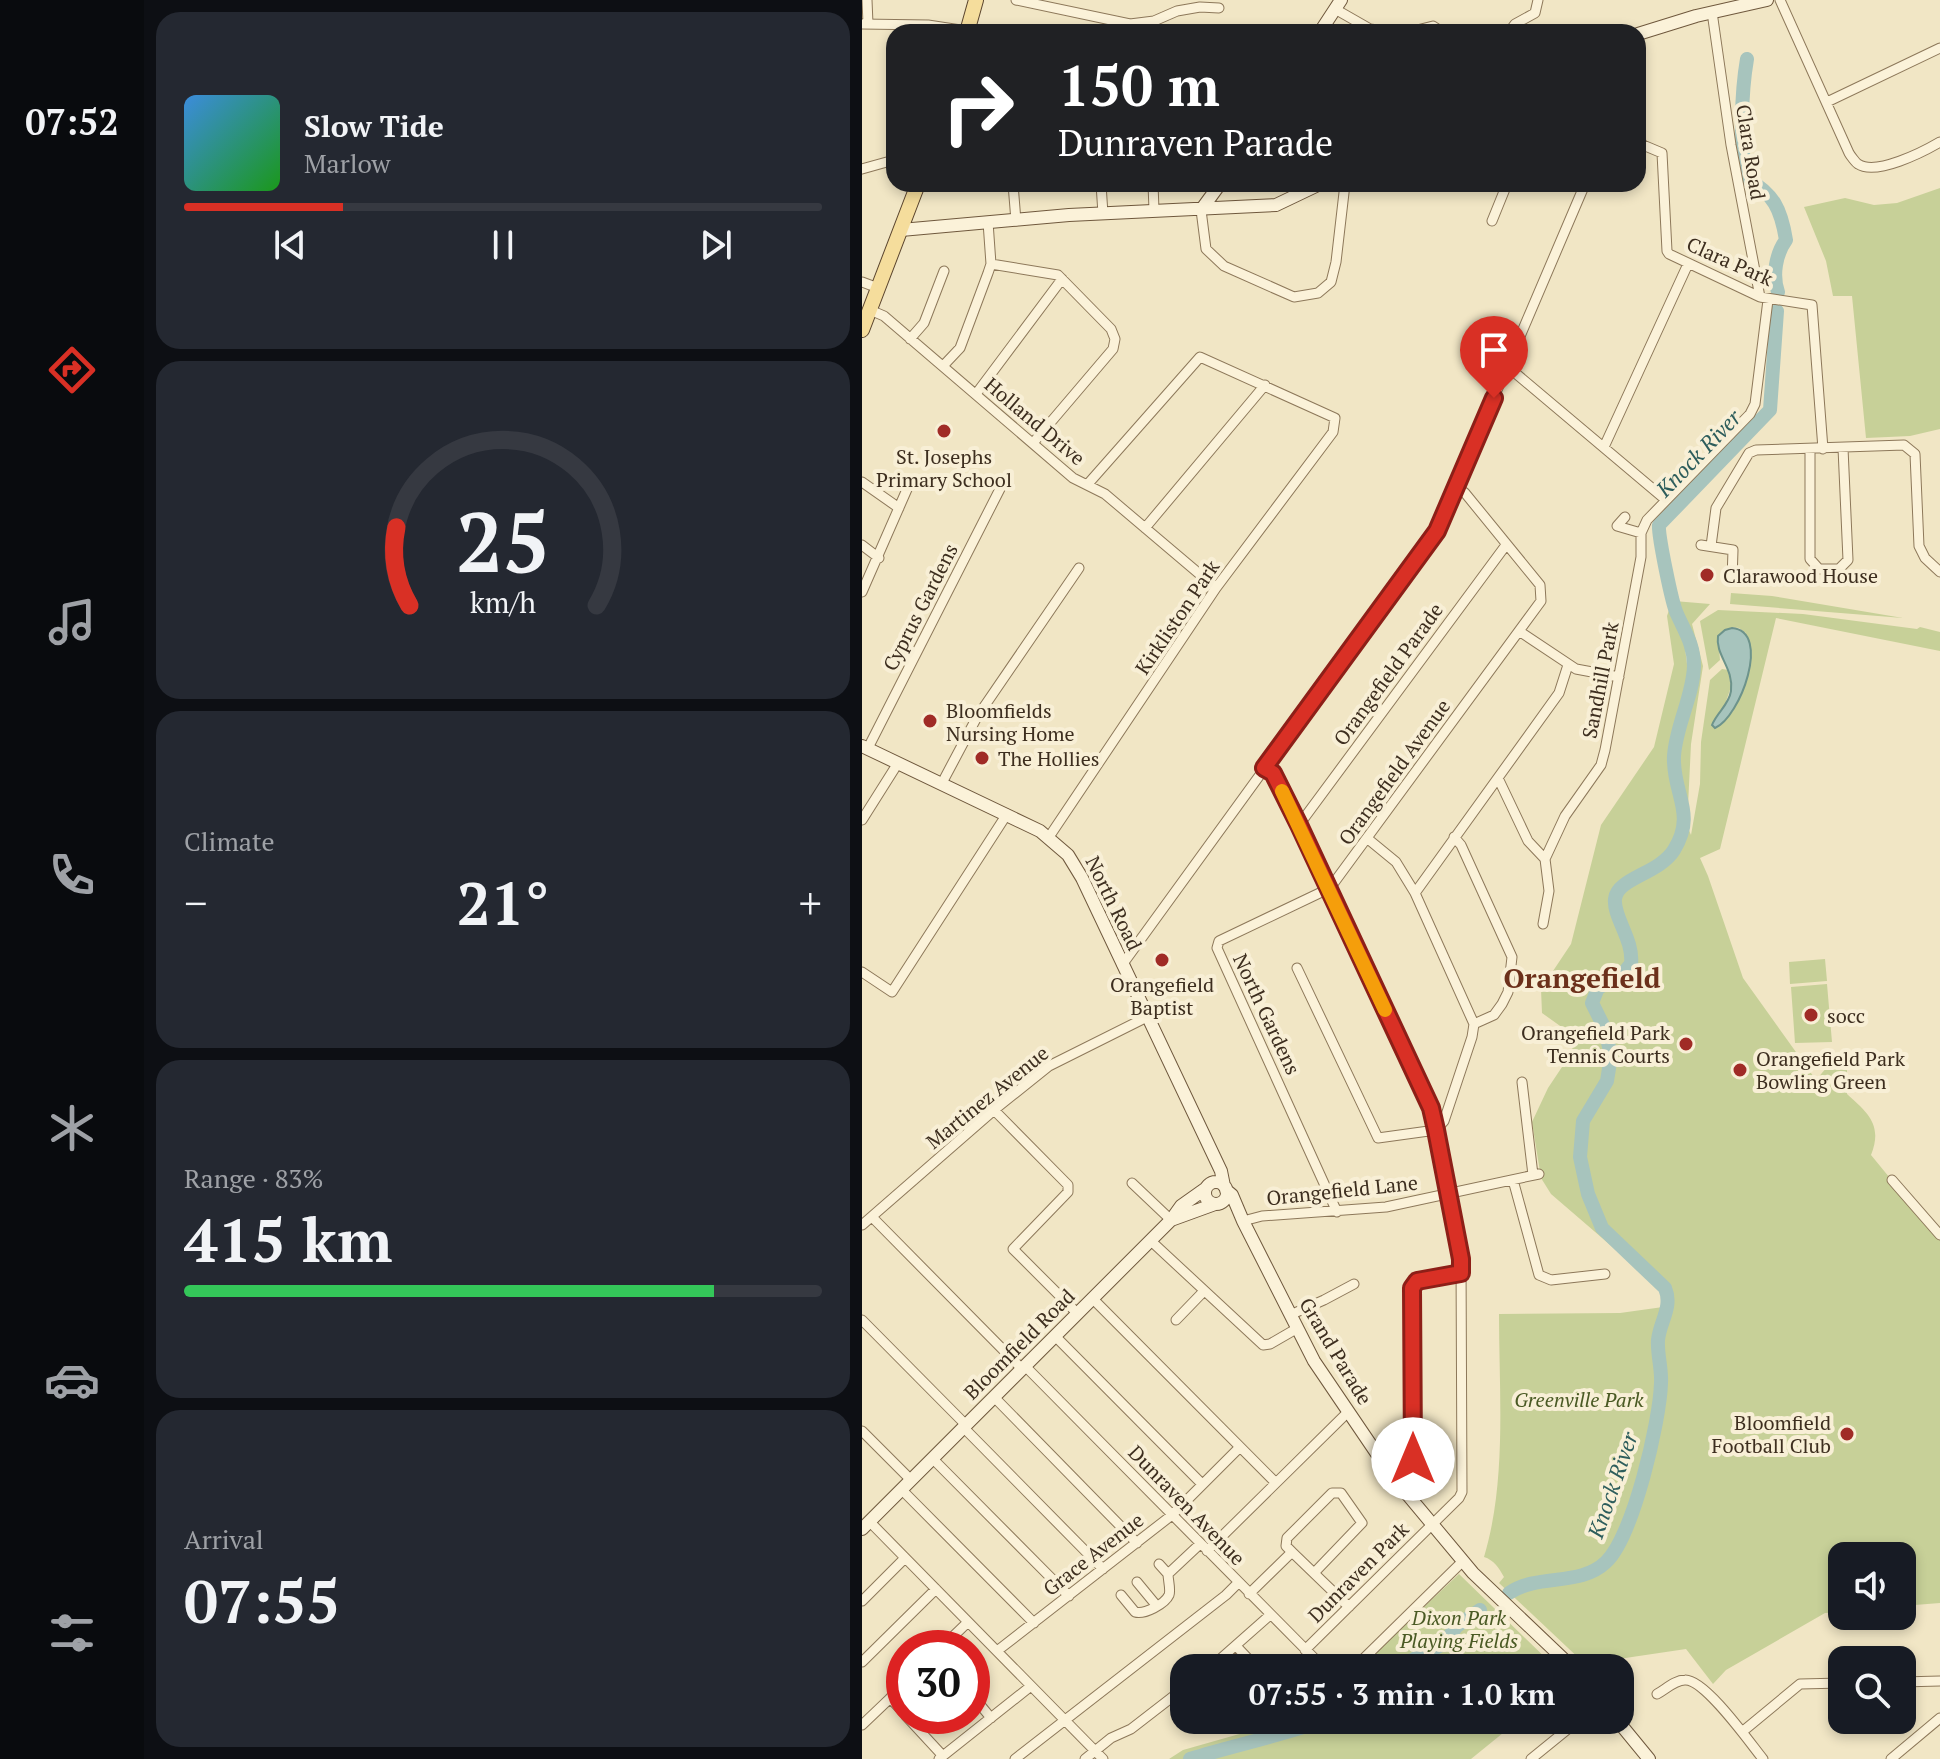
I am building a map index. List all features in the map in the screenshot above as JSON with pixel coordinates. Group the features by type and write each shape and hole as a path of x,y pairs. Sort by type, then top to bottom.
{"main road":[{"path":"969,24 976,0"},
{"path":"862,330 915,192"}],"street":[{"path":"867,0 865,24 886,24"},
{"path":"1016,0 1130,24 1154,21 1177,11 1219,8"},
{"path":"1515,24 1535,13 1538,0"},
{"path":"1646,32 1767,0"},
{"path":"1780,0 1849,153 1857,163 1869,167 1890,164 1940,142"},
{"path":"1325,24 1338,4 1364,24"},
{"name":"Clara Road","path":"1666,500 1750,414 1755,404 1764,299 1731,145 1712,12"},
{"path":"1827,102 1940,48"},
{"name":"Clara Park","path":"1646,146 1662,153 1667,251 1764,299 1812,305 1823,449"},
{"path":"862,169 886,162"},
{"path":"1014,192 1016,221"},
{"path":"1102,192 1103,214"},
{"path":"1153,192 1154,210"},
{"path":"1214,192 1201,210 1206,249 1224,266 1294,297 1318,293 1331,282 1344,192"},
{"path":"901,230 1154,210 1276,205 1303,192"},
{"path":"1492,221 1504,192"},
{"path":"1122,965 1437,531 1582,192"},
{"path":"943,366 960,348 991,264 988,222"},
{"path":"991,264 1053,273 1111,329 1115,344 1033,443"},
{"path":"1604,447 1688,264"},
{"path":"910,339 924,323 944,271"},
{"path":"976,394 1062,279"},
{"path":"862,282 878,288"},
{"name":"Holland Drive","path":"870,310 884,316 1073,478 1105,494 1216,588"},
{"path":"1087,485 1200,357 1265,385 1145,528"},
{"path":"1507,366 1666,500 1647,520 1641,533 1617,526 1625,517"},
{"name":"Kirkliston Park","path":"1049,837 1216,588 1333,432 1335,418 1265,385"},
{"path":"1732,580 1733,550 1706,546 1716,508 1749,453 1756,450 1904,445 1915,454 1919,546 1925,558 1940,572"},
{"path":"1810,450 1810,559 1812,565 1819,569 1839,569 1848,560 1843,448"},
{"name":"Cyprus Gardens","path":"865,747 1004,481"},
{"path":"862,482 899,508"},
{"path":"862,592 908,487"},
{"name":"Orangefield Avenue","path":"1328,889 1368,839 1541,601 1540,585 1457,487"},
{"name":"Sandhill Park","path":"1543,924 1549,891 1545,859 1565,816 1601,765 1641,557 1641,533"},
{"path":"862,545 879,558"},
{"name":"Orangefield Parade","path":"1299,825 1506,545"},
{"path":"942,783 977,717 1079,568"},
{"path":"1519,631 1576,669 1619,677"},
{"path":"1415,893 1559,693 1568,665"},
{"name":"North Road","path":"865,747 1007,814 1049,837 1068,855 1082,878 1221,1171 1225,1188"},
{"path":"862,820 898,763"},
{"path":"1264,768 1273,773 1299,825 1431,1108 1448,1196"},
{"path":"1498,778 1528,841 1545,859"},
{"path":"862,972 892,992 1007,814"},
{"path":"1454,837 1461,845 1512,957 1508,992 1502,1004 1494,1015 1474,1024"},
{"path":"1297,968 1378,1138 1436,1130 1444,1121 1474,1024 1415,893 1396,862 1368,839"},
{"name":"North Gardens","path":"1328,889 1219,941 1217,948 1337,1212"},
{"name":"Martinez Avenue","path":"862,1225 1049,1066 1147,1017"},
{"name":"Orangefield Lane","path":"1243,1221 1262,1216 1386,1207 1536,1175 1522,1082"},
{"path":"994,1110 1068,1185 1068,1192 1013,1249 1078,1314"},
{"path":"1214,1161 1206,1199 1216,1204"},
{"path":"1513,1180 1539,1275 1551,1280 1605,1274"},
{"path":"1892,1180 1940,1235"},
{"path":"1132,1183 1171,1220 1216,1204 1226,1197 1225,1188 1218,1182 1208,1186"},
{"name":"Bloomfield Road","path":"866,1525 1151,1241 1181,1206 1208,1186"},
{"name":"Grand Parade","path":"1225,1188 1237,1203 1243,1221 1314,1361 1392,1476 1462,1562 1558,1654"},
{"name":"Dunraven Park","path":"1305,1650 1459,1498 1463,1486 1461,1259 1448,1196"},
{"name":"Grand Parade","path":"1216,1204 1243,1221"},
{"name":"Dunraven Avenue","path":"872,1217 1309,1654"},
{"path":"1151,1241 1263,1345 1296,1329"},
{"path":"1392,1476 1413,1459 1413,1284 1461,1273"},
{"path":"1290,1315 1354,1284"},
{"path":"1176,1320 1204,1291"},
{"path":"1093,1299 1275,1482"},
{"path":"862,1320 1103,1569"},
{"path":"1055,1336 1202,1484"},
{"path":"994,1397 1137,1543"},
{"path":"1168,1574 1204,1548 1348,1412"},
{"path":"862,1431 906,1485 1034,1623"},
{"name":"Grace Avenue","path":"997,1651 1172,1515 1240,1447"},
{"path":"933,1459 1069,1596"},
{"path":"1314,1573 1362,1523 1341,1493 1332,1493 1287,1538 1286,1546 1349,1607"},
{"path":"866,1525 905,1558 1103,1759"},
{"path":"1249,1594 1292,1552"},
{"path":"862,1601 905,1558"},
{"path":"1368,1654 1462,1562"},
{"path":"1121,1595 1138,1614 1169,1595 1168,1574 1159,1564"},
{"path":"1137,1582 1156,1605"},
{"path":"1015,1759 1238,1583"},
{"path":"862,1662 936,1589"},
{"path":"1228,1654 1270,1615"},
{"path":"960,1630 968,1622"},
{"path":"1237,1647 1244,1654"},
{"path":"1664,1694 1685,1680 1700,1687 1763,1759"},
{"path":"1916,1682 1940,1681"},
{"path":"1742,1732 1800,1684 1828,1683"},
{"path":"921,1734 941,1757 1031,1686"},
{"path":"1085,1759 1170,1699"},
{"path":"862,1725 886,1702"},
{"path":"1891,1759 1940,1718"},
{"path":"1531,1759 1562,1734"},
{"path":"1628,1734 1649,1759"}],"green space":[{"path":"1940,188 1940,429 1910,436 1866,438 1852,296 1833,296 1826,261 1804,207 1845,198 1874,205 1897,203"},
{"path":"1731,593 1772,596 1903,618 1730,604"},
{"path":"1674,601 1710,604 1692,624 1703,666 1691,744 1688,806 1680,786 1677,757 1696,660 1690,631"},
{"name":"Greenville Park","path":"1671,604 1683,632 1688,672 1670,762 1672,789 1691,835 1700,784 1701,742 1710,680 1722,669 1728,670 1731,687 1724,707 1733,712 1746,633 1732,627 1718,636 1720,660 1709,670 1700,621 1718,610 1803,614 1940,632 1940,651 1776,618 1720,849 1700,858 1743,978 1816,1080 1833,1060 1847,1060 1847,1094 1867,1114 1874,1128 1871,1155 1940,1239 1940,1603 1916,1605 1916,1542 1828,1542 1828,1613 1726,1670 1713,1684 1686,1649 1634,1657 1634,1654 1574,1654 1499,1583 1504,1577 1493,1562 1484,1557 1499,1467 1499,1314 1620,1313 1663,1307 1665,1298 1659,1287 1551,1194 1541,1178 1532,1122 1548,1088 1572,1052 1573,1043 1570,1033 1542,1013 1541,989 1571,944 1601,825 1654,747 1674,664 1667,616"},
{"path":"1825,959 1827,981 1790,984 1789,962"},
{"name":"socc","path":"1827,984 1832,1042 1795,1043 1791,987"},
{"name":"Dixon Park Playing Fields","path":"1459,1574 1542,1654 1374,1654"},
{"path":"1240,1734 1502,1734 1471,1759 1169,1759 1183,1750"}],"water":[{"path":"1732,628 1744,633 1750,643 1751,658 1742,693 1734,709 1715,728 1712,725 1731,691 1730,675 1719,649 1718,636"}],"waterway":[{"name":"Knock River","path":"1747,59 1742,118 1744,164 1746,178 1770,196 1782,219 1786,240 1776,265 1778,292"},
{"name":"Knock River","path":"1509,1593 1533,1583 1584,1575 1606,1562 1616,1549 1635,1504 1656,1423 1661,1383 1658,1340 1667,1308 1667,1295 1665,1288 1602,1228 1588,1194 1580,1157 1583,1121 1607,1081 1611,1056 1605,1029 1592,1003 1598,988 1621,976 1631,964 1629,946 1615,906 1617,892 1667,858 1681,837 1683,825 1684,814 1674,756 1691,689 1694,658 1672,597 1659,525 1770,410 1777,311"},
{"name":"Knock River","path":"1424,1654 1443,1644 1457,1626 1480,1610"},
{"name":"Knock River","path":"1190,1759 1280,1734"}],"slow traffic":[{"path":"1282,791 1385,1010"}],"place":[{"name":"St. Josephs Primary School","path":"944,431"},
{"name":"Clarawood House","path":"1707,575"},
{"name":"Bloomfields Nursing Home","path":"930,721"},
{"name":"The Hollies","path":"982,758"},
{"name":"Orangefield Baptist","path":"1162,960"},
{"name":"socc","path":"1811,1015"},
{"name":"Orangefield Park Tennis Courts","path":"1686,1044"},
{"name":"Orangefield Park Bowling Green","path":"1740,1070"},
{"name":"Bloomfield Football Club","path":"1847,1434"}],"district":[{"name":"Orangefield","path":"1582,977"}],"route":[{"path":"1413,1459 1413,1284 1461,1273 1461,1259 1436,1130 1431,1108 1299,825 1273,773 1264,768 1437,531 1494,398"}]}
